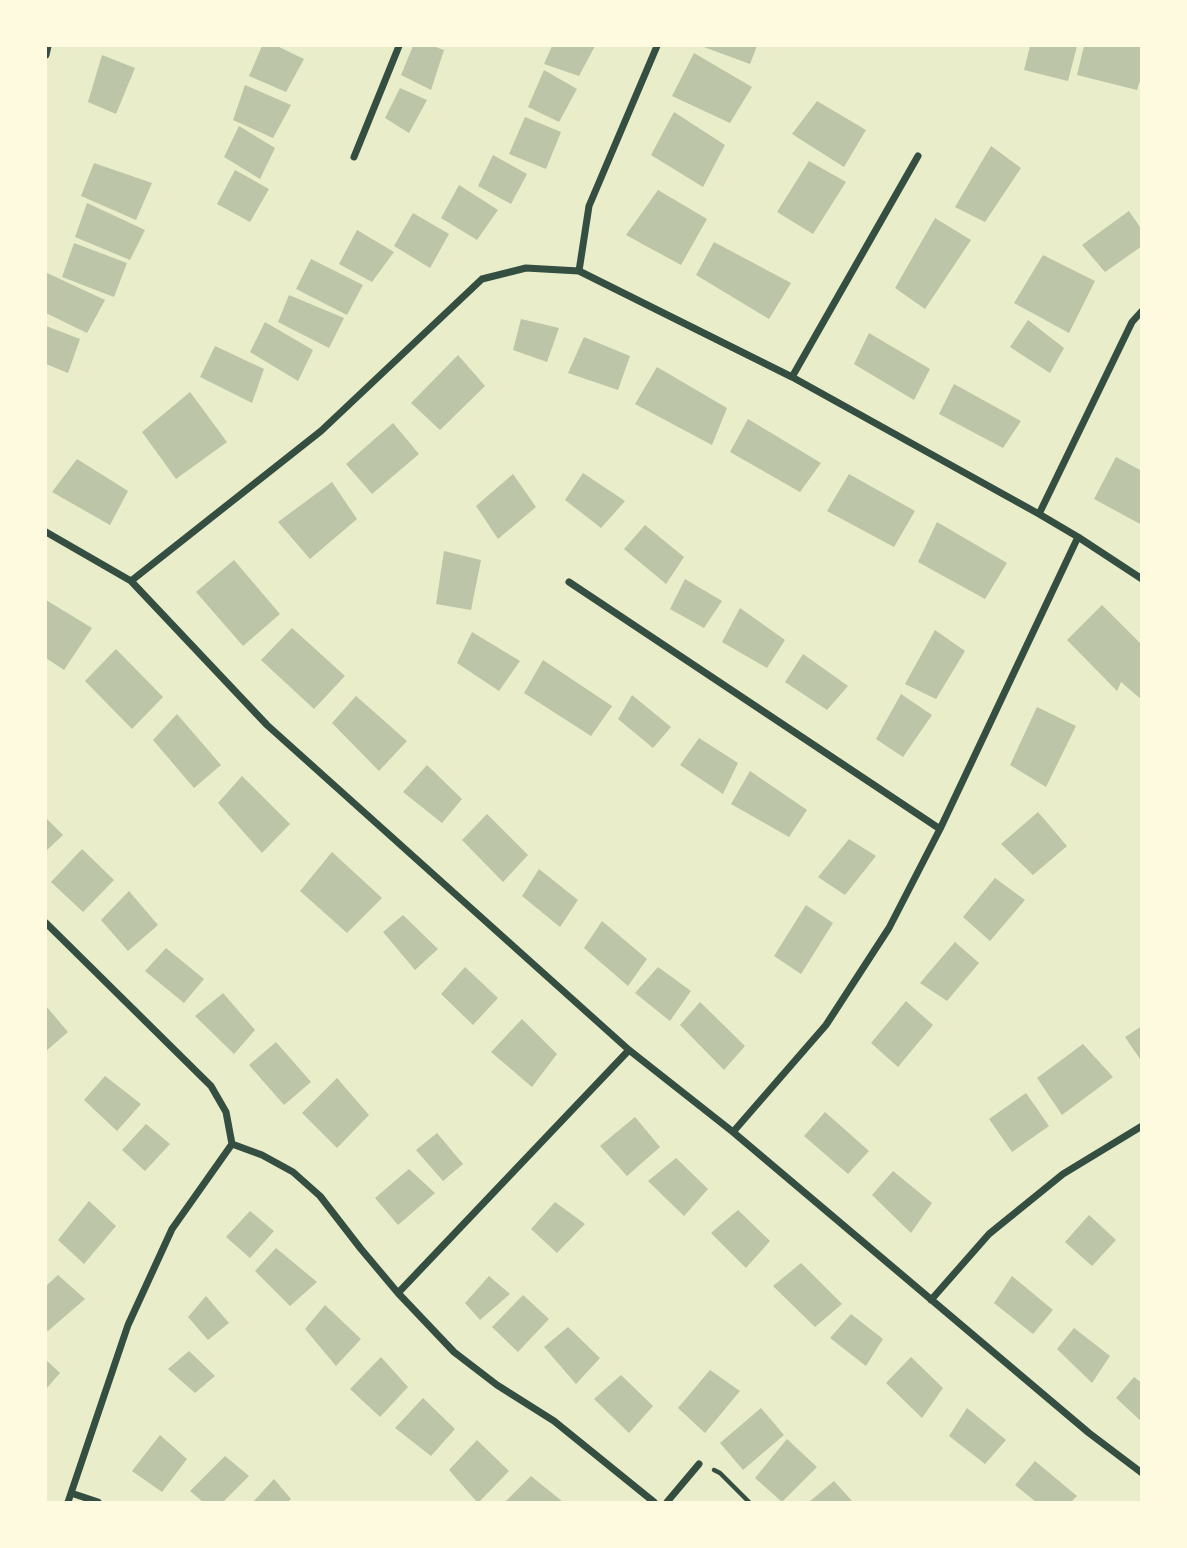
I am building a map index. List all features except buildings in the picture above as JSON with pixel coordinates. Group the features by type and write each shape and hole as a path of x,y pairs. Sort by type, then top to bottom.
{"street":[{"path":"46,55 48,46"},
{"path":"354,157 399,46"},
{"path":"579,271 589,206 657,46"},
{"path":"792,377 918,156"},
{"path":"131,582 321,431 482,279 526,268 579,271 792,377 1039,514 1142,579"},
{"path":"1039,514 1132,322 1142,311"},
{"path":"46,532 131,582 267,725 629,1050 733,1132 1089,1433 1142,1473"},
{"path":"733,1132 826,1025 889,928 940,829 1078,537"},
{"path":"569,582 940,829"},
{"path":"46,923 211,1086 226,1112 232,1144 172,1229 128,1325 68,1503"},
{"path":"398,1293 629,1050"},
{"path":"931,1300 989,1234 1063,1174 1142,1126"},
{"path":"232,1144 262,1155 293,1172 320,1196 398,1293 454,1352 497,1385 554,1421 654,1503"},
{"path":"667,1503 699,1465"},
{"path":"71,1493 98,1503"}],"path":[{"path":"699,1465 720,1473 750,1503"}]}
